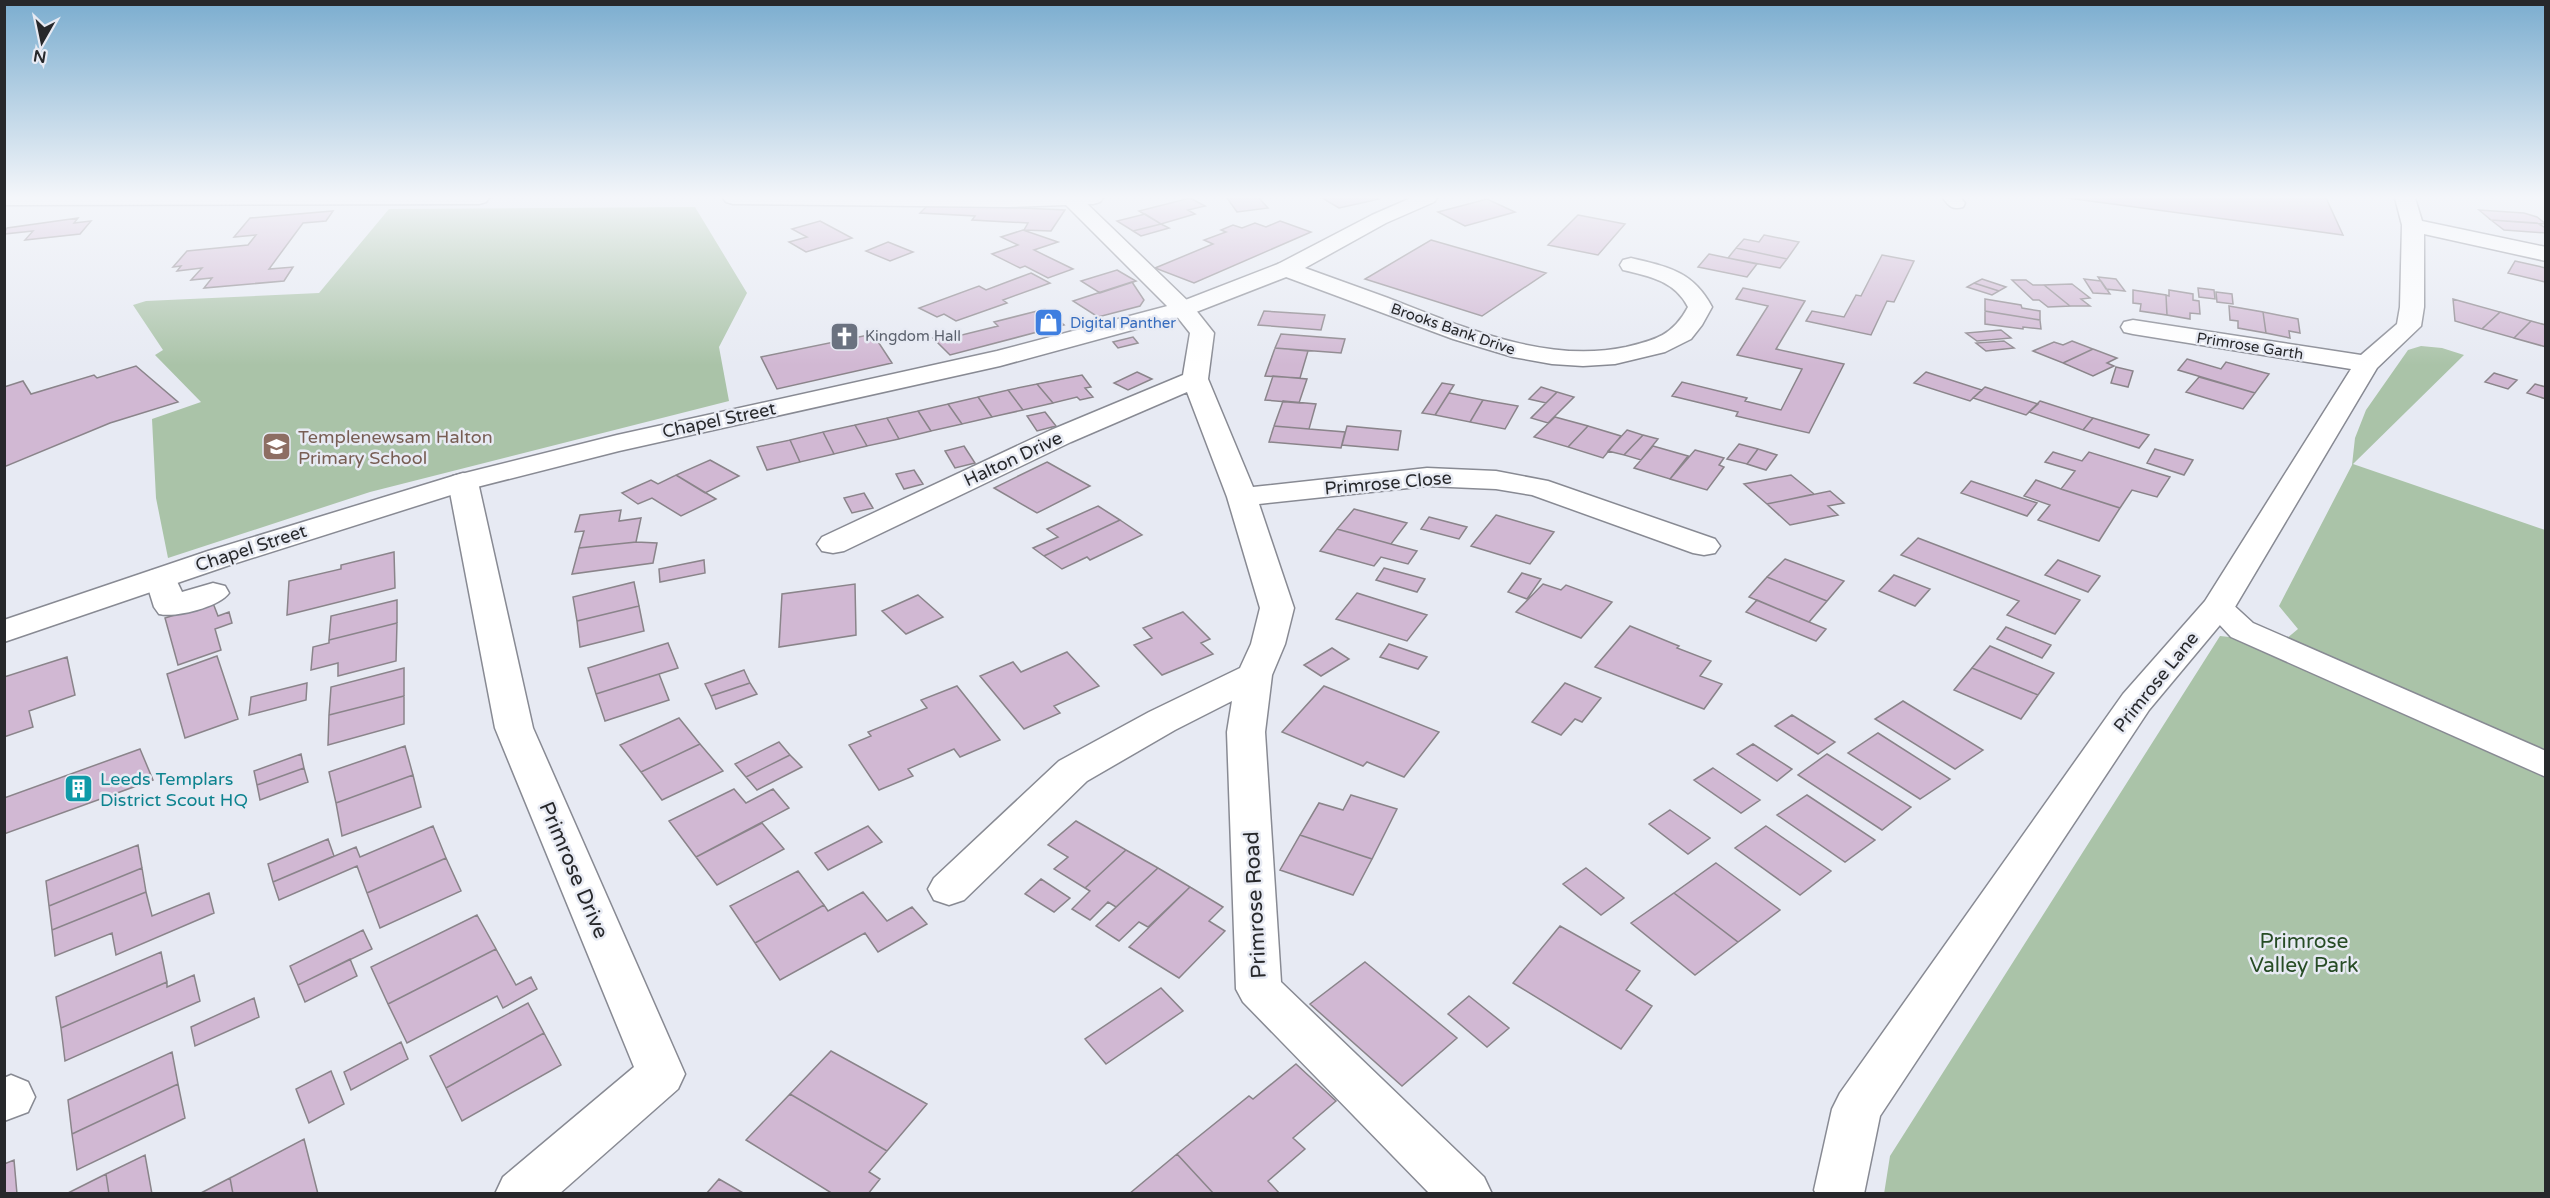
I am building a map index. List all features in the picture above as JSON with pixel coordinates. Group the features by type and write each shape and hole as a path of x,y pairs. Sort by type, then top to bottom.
{"street":[{"path":"1133,254 1202,333 1195,378"},
{"name":"Chapel Street","path":"4,632 160,578 462,482 617,443 999,358 1183,309 1286,269 1314,254"},
{"name":"Primrose Lane","path":"1840,1190 1857,1109 2136,702 2218,607 2367,364 2409,326 2412,307 2413,254"},
{"name":"Brooks Bank Drive","path":"1286,269 1453,331 1520,352 1600,360 1624,357 1662,345 1686,330 1700,307 1695,293 1680,280 1630,265"},
{"name":"Primrose Garth","path":"2133,327 2367,364"},
{"name":"Primrose Road","path":"1195,378 1242,497 1276,608 1268,644 1254,675 1246,732 1259,989 1466,1194"},
{"name":"Halton Drive","path":"833,544 1061,436 1195,378"},
{"name":"Primrose Close","path":"1242,497 1427,477 1496,480 1538,487 1704,546"},
{"name":"Primrose Drive","path":"462,482 514,728 661,1074 520,1194"},
{"path":"160,578 171,607 213,593"},
{"path":"2218,607 2242,630 2546,765"},
{"path":"949,888 1073,771 1162,721 1254,675"}],"green space":[{"name":"Templenewsam Halton Primary School","path":"352,254 723,254 747,293 719,347 729,401 370,492 168,558 156,498 152,419 201,402 155,355 163,350 133,305 146,301 319,293"},
{"name":"Primrose Valley Park","path":"2421,346 2442,348 2464,355 2353,464 2545,530 2545,1193 1884,1194 1890,1156 2220,636 2248,639 2274,649 2298,629 2279,606 2352,465 2355,438 2366,410 2408,350"}],"building":[{"path":"184,254 280,254 269,269 293,267 284,281 204,288 212,278 191,280 202,268 177,271 181,266 173,267"},
{"path":"873,254 908,254 890,261"},
{"path":"992,254 1042,254 1073,269 1048,278 1025,266 1020,268"},
{"path":"1189,254 1261,254 1194,283 1155,268"},
{"path":"1407,254 1479,254 1546,273 1482,316 1365,279"},
{"path":"1709,254 1757,264 1747,277 1698,267"},
{"path":"1731,254 1763,254 1787,259 1780,268 1728,258"},
{"path":"1763,254 1791,254 1787,259"},
{"path":"1882,255 1914,261 1894,302 1887,301 1871,335 1806,321 1812,311 1844,317 1856,295 1861,296"},
{"path":"2515,261 2546,268 2545,282 2508,273"},
{"path":"1117,270 1136,281 1100,293 1081,281"},
{"path":"1031,273 1050,283 1003,300 1007,303 956,321 944,314 937,317 919,308 979,286 986,290"},
{"path":"2098,277 2116,279 2125,291 2106,289"},
{"path":"1982,279 2006,287 1999,291 1974,283"},
{"path":"2084,279 2101,281 2110,294 2093,293"},
{"path":"2012,280 2026,280 2033,285 2044,285 2070,306 2048,307 2039,300 2033,300"},
{"path":"1132,282 1144,300 1140,306 1098,317 1073,301"},
{"path":"1974,283 1999,291 1992,295 1967,287"},
{"path":"2072,284 2090,298 2081,299 2090,306 2070,306 2044,285"},
{"path":"1743,288 1805,301 1776,349 1844,364 1809,433 1736,416 1738,412 1672,396 1682,382 1747,398 1745,401 1781,410 1802,369 1737,355 1768,306 1736,299"},
{"path":"2198,288 2214,290 2215,299 2199,297"},
{"path":"2133,290 2166,295 2167,315 2140,311 2141,304 2133,303"},
{"path":"2169,290 2193,294 2193,300 2199,301 2200,314 2190,313 2190,319 2167,315 2166,295 2169,296"},
{"path":"2216,292 2232,294 2233,304 2217,302"},
{"path":"1985,299 2021,305 2022,308 2040,311 2040,320 1985,311"},
{"path":"2453,299 2500,312 2482,329 2455,321"},
{"path":"2229,306 2263,312 2266,333 2238,328 2238,321 2230,320"},
{"path":"1045,309 1064,325 950,355 933,338 954,332 958,336 998,326 994,322"},
{"path":"1264,311 1325,315 1321,330 1258,325"},
{"path":"1985,311 2040,320 2041,329 1985,324"},
{"path":"2263,312 2298,319 2300,333 2289,331 2290,338 2266,333"},
{"path":"2500,312 2531,321 2514,338 2482,329"},
{"path":"2531,321 2546,325 2546,347 2514,338"},
{"path":"2001,330 2011,338 1977,341 1966,333"},
{"path":"873,334 892,363 777,389 761,357"},
{"path":"1281,334 1345,339 1341,353 1275,348"},
{"path":"1133,337 1138,343 1118,348 1113,342"},
{"path":"2004,341 2014,348 1986,351 1976,343"},
{"path":"2072,341 2093,349 2063,363 2033,351 2054,342 2063,345"},
{"path":"1275,348 1308,351 1300,378 1265,376"},
{"path":"2093,349 2117,358 2107,363 2114,366 2093,376 2063,363"},
{"path":"2187,359 2221,369 2226,362 2269,374 2255,393 2178,370"},
{"path":"136,366 178,402 110,423 4,467 4,387 23,381 31,394 94,375 97,378"},
{"path":"2116,367 2133,371 2128,387 2111,383"},
{"path":"1137,372 1152,379 1128,390 1114,383"},
{"path":"1926,372 1982,390 1970,401 1914,383"},
{"path":"2494,373 2517,380 2508,389 2485,382"},
{"path":"1082,375 1091,387 1085,388 1093,397 1080,400 1077,397 1053,403 1037,384"},
{"path":"1273,376 1307,379 1299,403 1265,400"},
{"path":"2199,377 2255,393 2243,409 2186,392"},
{"path":"1442,383 1454,385 1435,415 1422,413"},
{"path":"1037,384 1053,403 1023,410 1008,390"},
{"path":"2535,384 2546,387 2546,399 2527,393"},
{"path":"1541,387 1557,392 1546,403 1529,399"},
{"path":"1985,387 2038,404 2026,415 1973,398"},
{"path":"1008,390 1023,410 992,417 978,397"},
{"path":"1557,392 1574,397 1548,423 1531,418"},
{"path":"1449,393 1483,400 1470,422 1435,415"},
{"path":"978,397 992,417 962,424 948,404"},
{"path":"1483,400 1518,406 1505,429 1470,422"},
{"path":"1283,401 1316,404 1309,429 1274,426"},
{"path":"2040,401 2093,418 2083,430 2029,412"},
{"path":"948,404 962,424 931,431 918,411"},
{"path":"918,411 931,431 899,439 887,418"},
{"path":"1045,412 1056,426 1037,431 1027,416"},
{"path":"1555,417 1588,426 1568,447 1534,437"},
{"path":"887,418 899,439 867,446 855,425"},
{"path":"2093,418 2149,435 2139,448 2083,430"},
{"path":"855,425 867,446 834,454 823,432"},
{"path":"1274,426 1345,432 1341,448 1269,442"},
{"path":"1347,426 1401,431 1398,450 1342,445"},
{"path":"1588,426 1621,436 1603,458 1568,447"},
{"path":"1627,430 1643,435 1624,455 1608,451"},
{"path":"823,432 834,454 800,462 790,440"},
{"path":"1643,435 1658,439 1641,460 1624,455"},
{"path":"790,440 800,462 767,470 757,447"},
{"path":"1739,444 1758,449 1747,464 1727,459"},
{"path":"964,446 975,463 955,468 945,451"},
{"path":"1653,446 1688,456 1670,479 1634,468"},
{"path":"1758,449 1777,455 1766,470 1747,464"},
{"path":"2155,449 2193,460 2184,475 2147,463"},
{"path":"1695,450 1724,458 1719,465 1724,467 1707,490 1670,479"},
{"path":"2053,452 2082,461 2089,452 2170,477 2157,497 2132,490 2120,508 2061,489 2075,471 2045,462"},
{"path":"710,460 739,476 705,493 676,475"},
{"path":"1047,462 1090,486 1037,513 994,488"},
{"path":"914,470 923,484 904,489 896,474"},
{"path":"676,475 716,499 681,516 652,498 638,504 622,493 651,480 658,484"},
{"path":"1791,475 1814,494 1767,504 1744,484"},
{"path":"2036,480 2120,508 2099,541 2038,520 2050,505 2024,496"},
{"path":"1971,481 2037,503 2027,516 1961,493"},
{"path":"1830,491 1844,503 1828,506 1838,515 1790,525 1767,504"},
{"path":"864,493 873,508 852,513 844,498"},
{"path":"1098,506 1120,520 1044,556 1033,548 1058,537 1047,529"},
{"path":"1354,509 1407,523 1391,544 1337,529"},
{"path":"621,510 619,521 641,518 636,542 579,548 584,531 575,532 580,515"},
{"path":"1496,515 1554,532 1530,564 1471,546"},
{"path":"1429,517 1467,527 1459,539 1421,529"},
{"path":"1120,520 1142,535 1090,560 1087,557 1062,569 1044,556"},
{"path":"1337,529 1417,551 1408,564 1381,557 1374,566 1320,551"},
{"path":"1918,538 2080,600 2055,634 2007,615 2019,601 1901,555"},
{"path":"636,542 657,543 653,563 572,574 579,548"},
{"path":"394,552 395,588 287,615 289,581 341,569 341,565"},
{"path":"1785,559 1844,581 1827,601 1767,577"},
{"path":"704,560 705,573 660,582 659,569"},
{"path":"2058,560 2100,576 2088,592 2045,575"},
{"path":"1384,568 1425,579 1417,592 1376,580"},
{"path":"1522,573 1541,579 1527,599 1508,592"},
{"path":"1894,575 1930,589 1915,606 1879,591"},
{"path":"1767,577 1827,601 1809,622 1749,597"},
{"path":"634,582 639,606 577,621 573,597"},
{"path":"855,584 856,635 779,647 782,594"},
{"path":"1543,584 1561,590 1566,585 1612,602 1581,638 1516,612"},
{"path":"1357,593 1427,615 1407,641 1336,619"},
{"path":"918,595 943,617 906,634 882,611"},
{"path":"397,600 397,623 329,640 331,616"},
{"path":"1757,600 1826,629 1816,641 1746,612"},
{"path":"213,603 218,616 229,612 232,623 215,629 221,650 178,665 165,618"},
{"path":"639,606 644,631 580,647 577,621"},
{"path":"1183,612 1210,639 1201,643 1213,654 1162,675 1134,645 1152,638 1143,628"},
{"path":"397,623 396,661 338,676 338,663 311,670 313,647 329,643 329,640"},
{"path":"1630,626 1711,661 1700,676 1722,684 1704,709 1595,667"},
{"path":"2006,627 2051,645 2042,658 1997,639"},
{"path":"668,643 678,668 596,694 588,668"},
{"path":"1389,644 1427,657 1418,669 1380,657"},
{"path":"1990,646 2054,673 2038,695 1972,668"},
{"path":"1332,648 1349,659 1321,676 1304,665"},
{"path":"1067,652 1099,686 1054,706 1060,713 1024,729 980,676 1013,662 1021,672"},
{"path":"217,656 238,719 185,738 167,674"},
{"path":"67,657 75,695 29,711 33,727 4,737 4,677"},
{"path":"404,668 404,696 329,715 331,687"},
{"path":"1972,668 2038,695 2021,719 1954,690"},
{"path":"744,670 750,683 711,696 705,684"},
{"path":"659,674 669,700 605,721 596,694"},
{"path":"307,683 306,700 249,715 251,697"},
{"path":"750,683 757,694 716,709 711,696"},
{"path":"1565,683 1601,698 1582,722 1575,719 1561,735 1532,722"},
{"path":"957,686 1000,740 960,757 954,749 908,769 913,776 879,790 849,745 871,736 868,732 927,708 921,700"},
{"path":"1324,686 1439,732 1404,777 1367,762 1363,766 1282,732"},
{"path":"404,696 404,724 328,745 329,715"},
{"path":"1903,701 1983,750 1955,769 1875,719"},
{"path":"1792,715 1835,742 1818,754 1775,726"},
{"path":"679,718 700,744 641,772 620,745"},
{"path":"1878,733 1950,779 1920,799 1848,753"},
{"path":"779,742 790,755 746,777 735,764"},
{"path":"700,744 723,771 662,800 641,772"},
{"path":"1753,744 1792,769 1777,781 1737,754"},
{"path":"405,746 413,775 336,803 329,772"},
{"name":"Leeds Templars District Scout HQ","path":"140,749 153,780 4,834 4,798"},
{"path":"301,754 304,768 257,785 254,771"},
{"path":"1827,754 1911,807 1882,830 1798,775"},
{"path":"790,755 802,767 757,790 746,777"},
{"path":"304,768 308,782 260,800 257,785"},
{"path":"1713,768 1760,800 1741,813 1694,780"},
{"path":"413,775 421,807 342,836 336,803"},
{"path":"734,789 746,803 773,789 789,808 696,857 669,821"},
{"path":"1351,795 1397,809 1372,859 1300,835 1319,803 1343,810"},
{"path":"1807,795 1875,840 1845,862 1777,815"},
{"path":"1670,810 1710,838 1688,854 1649,824"},
{"path":"1076,821 1126,850 1085,888 1054,869 1068,857 1048,845"},
{"path":"762,823 784,849 717,885 696,857"},
{"path":"433,826 446,858 367,893 357,866 279,900 273,882 356,847 360,857"},
{"path":"868,826 882,842 828,870 815,853"},
{"path":"1766,826 1831,871 1800,895 1735,848"},
{"path":"1300,835 1372,859 1353,895 1280,870"},
{"path":"328,839 334,856 273,882 268,864"},
{"path":"138,845 142,868 49,906 46,881"},
{"path":"1126,850 1158,868 1116,907 1108,902 1090,920 1072,909 1090,891 1085,888"},
{"path":"446,858 461,891 380,928 367,893"},
{"path":"1716,863 1780,910 1738,942 1674,893"},
{"path":"142,868 146,892 52,930 49,906"},
{"path":"1158,868 1190,887 1148,927 1139,922 1119,941 1096,926"},
{"path":"1586,868 1624,898 1601,915 1563,884"},
{"path":"798,871 824,905 755,943 730,906"},
{"path":"1041,879 1070,898 1054,912 1025,894"},
{"path":"1190,887 1223,907 1209,921 1225,931 1179,978 1129,947"},
{"path":"146,892 152,916 209,893 214,913 116,955 112,933 55,956 52,930"},
{"path":"863,892 887,921 912,907 927,924 878,952 865,933 780,980 755,943 824,905 828,911"},
{"path":"1674,893 1738,942 1695,975 1631,923"},
{"path":"477,915 496,949 388,1004 371,967"},
{"path":"1560,926 1640,971 1626,990 1652,1006 1621,1049 1513,983"},
{"path":"363,930 372,949 298,985 290,966"},
{"path":"496,949 516,985 531,977 537,989 503,1008 497,996 407,1043 388,1004"},
{"path":"161,952 167,982 61,1028 56,997"},
{"path":"350,959 357,976 305,1002 298,985"},
{"path":"1365,962 1457,1038 1402,1086 1310,1004"},
{"path":"194,975 200,1001 65,1061 61,1028 167,982 167,987"},
{"path":"1161,988 1183,1011 1106,1064 1085,1039"},
{"path":"1469,996 1509,1028 1487,1047 1448,1014"},
{"path":"254,998 259,1017 195,1046 191,1027"},
{"path":"528,1003 544,1033 446,1088 430,1056"},
{"path":"544,1033 561,1065 462,1121 446,1088"},
{"path":"401,1042 408,1059 351,1090 344,1072"},
{"path":"831,1051 927,1104 887,1151 790,1094"},
{"path":"172,1052 178,1084 72,1134 68,1100"},
{"path":"1296,1064 1336,1101 1293,1138 1305,1149 1268,1181 1280,1194 1214,1194 1177,1154 1249,1096 1253,1099"},
{"path":"331,1071 344,1104 309,1123 296,1089"},
{"path":"178,1084 185,1118 77,1170 72,1134"},
{"path":"790,1094 887,1151 869,1172 880,1179 868,1194 833,1194 746,1140"},
{"path":"304,1139 318,1194 233,1194 230,1178"},
{"path":"1177,1154 1214,1194 1129,1194"},
{"path":"145,1155 152,1194 109,1194 106,1174"},
{"path":"14,1160 17,1194 4,1194 4,1164"},
{"path":"106,1174 109,1194 66,1194"},
{"path":"230,1178 233,1194 199,1194"},
{"path":"719,1179 745,1194 706,1194"}],"place":[{"name":"Digital Panther","path":"1049,323"},
{"name":"Kingdom Hall","path":"844,336"},
{"name":"Templenewsam Halton Primary School","path":"277,447"},
{"name":"Leeds Templars District Scout HQ","path":"79,789"}]}
